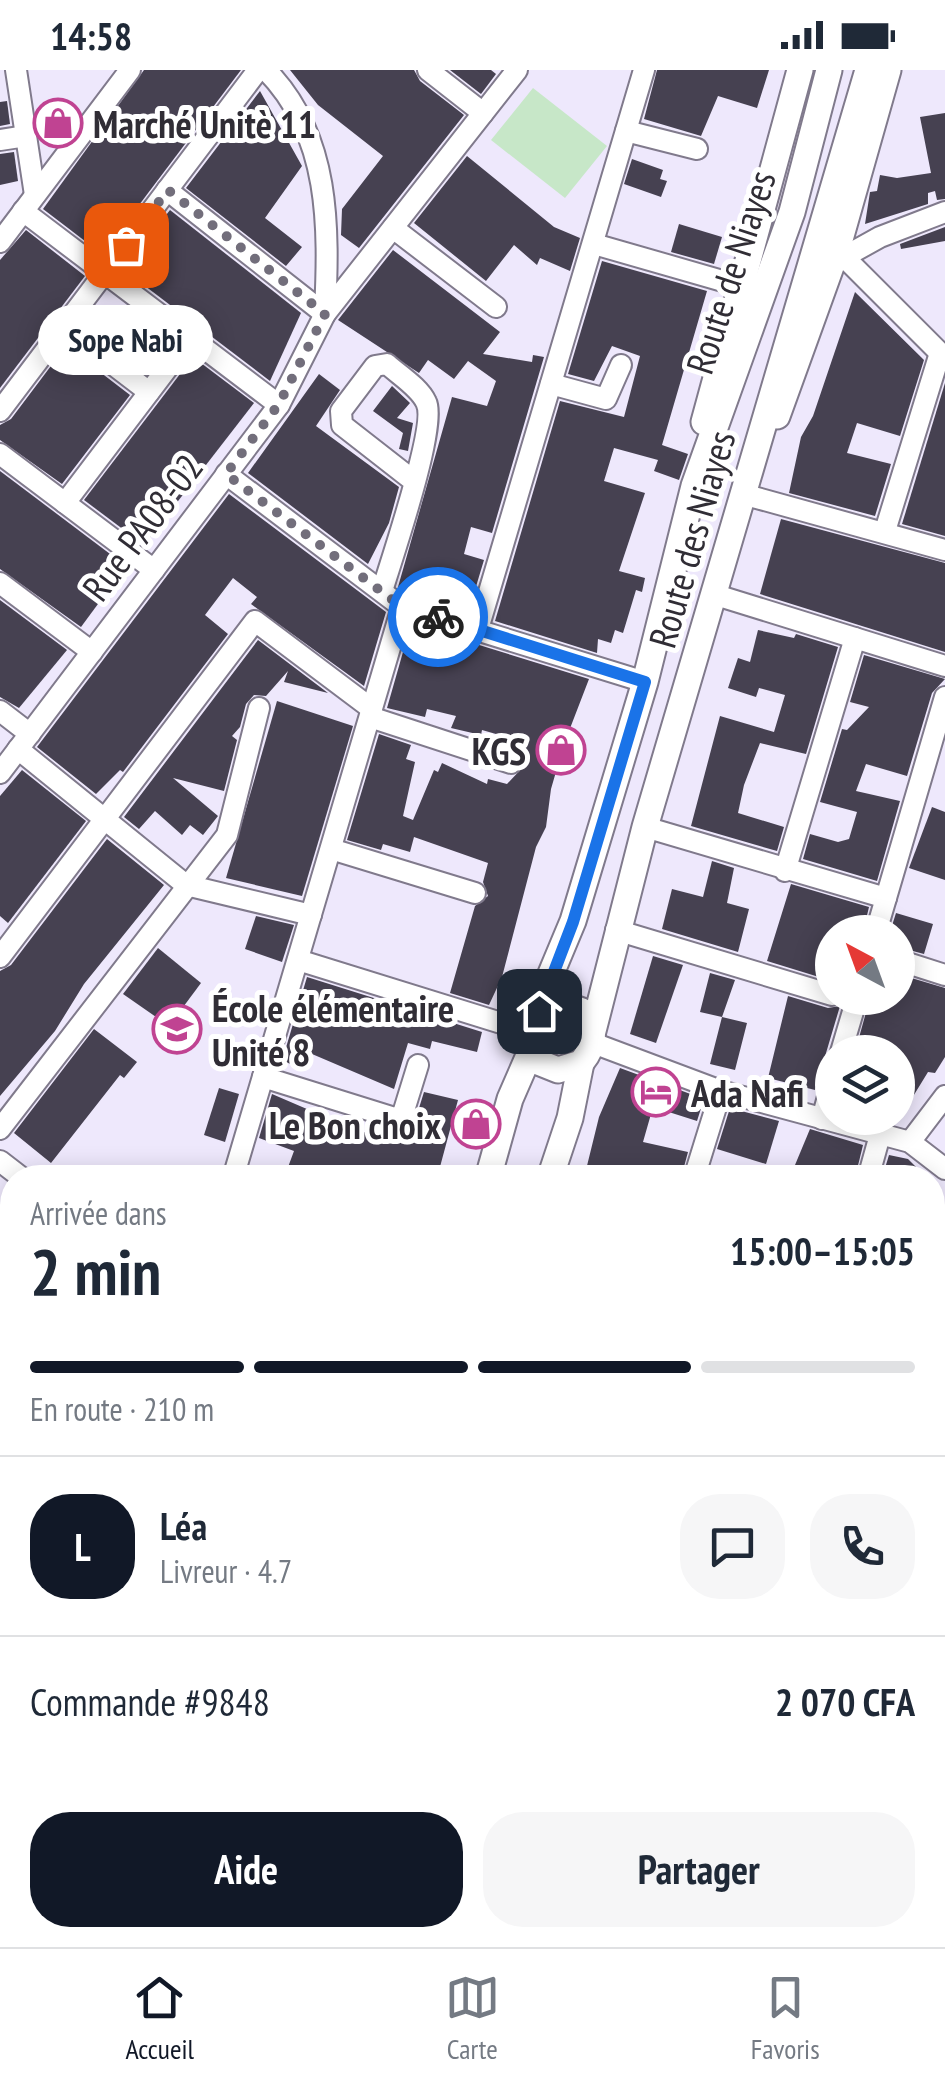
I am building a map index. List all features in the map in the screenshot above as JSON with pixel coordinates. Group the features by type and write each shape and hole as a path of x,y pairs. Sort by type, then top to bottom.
{"main road":[{"path":"694,486 703,428 800,70"},
{"name":"Route de Niayes","path":"492,1165 532,1032 573,922 645,682 694,486 792,212 830,70"},
{"name":"Route des Niayes","path":"554,1165 645,827 868,70"},
{"path":"747,490 840,253 888,70"},
{"path":"571,1004 582,1011 589,1046 558,1070 538,1062 532,1032 549,1005 571,1004"}],"street":[{"path":"16,70 26,136 29,203 105,272 279,404"},
{"path":"2,238 130,70"},
{"path":"428,70 483,113"},
{"path":"325,314 517,70"},
{"path":"478,629 644,70"},
{"path":"0,411 168,190 270,72 306,126 319,164 328,248 325,314"},
{"path":"626,130 697,149"},
{"path":"0,140 26,136"},
{"path":"168,190 325,314"},
{"path":"885,530 942,355 840,253 945,212"},
{"path":"393,228 496,307"},
{"path":"594,244 740,286"},
{"name":"Rue PA08-02","path":"0,773 279,404 325,314"},
{"path":"64,327 149,392"},
{"path":"65,503 190,337"},
{"path":"382,591 415,482 426,401 387,364 375,366 341,412 342,426 415,482"},
{"path":"551,384 606,399 621,365"},
{"path":"0,454 154,570"},
{"path":"226,474 402,607 645,682"},
{"path":"747,490 945,550"},
{"path":"0,584 92,652"},
{"path":"716,595 945,666"},
{"path":"237,1165 402,607"},
{"path":"0,957 254,621 371,713 510,763"},
{"path":"785,870 854,638"},
{"path":"881,915 945,697"},
{"path":"0,1128 227,834 260,708"},
{"path":"0,711 24,742 104,819 186,885 311,915"},
{"path":"645,827 886,898"},
{"path":"331,849 475,893"},
{"path":"616,930 815,989"},
{"path":"298,960 532,1032"},
{"path":"915,965 945,975"},
{"path":"589,1046 815,1117"},
{"path":"263,1078 401,1120 418,1066"},
{"path":"698,1165 721,1090"},
{"path":"910,1142 945,1096"},
{"path":"872,1165 880,1135 910,1142 940,1165"}],"green space":[{"path":"533,88 607,146 565,198 491,140"}],"building":[{"path":"144,70 241,70 102,254 43,209"},
{"path":"290,70 414,70 420,81 464,115 359,248 341,235 342,209 383,156 318,105"},
{"path":"450,70 491,70 496,74 481,94"},
{"path":"657,70 769,70 757,108 718,96 701,136 644,119"},
{"path":"260,91 302,166 265,218 302,247 286,266 186,188"},
{"path":"7,101 10,124 0,126 0,102"},
{"path":"945,113 945,199 937,200 935,191 928,193 928,204 865,224 870,192 877,191 880,175 897,178 931,173 920,117"},
{"path":"14,152 18,181 0,185 0,154"},
{"path":"467,156 554,227 580,238 570,271 540,258 537,265 514,245 486,281 414,223"},
{"path":"632,159 663,170 660,179 667,181 661,197 624,184"},
{"path":"170,210 301,313 270,381 124,270"},
{"path":"679,224 722,237 714,264 671,252"},
{"path":"945,227 945,241 901,249 900,244"},
{"path":"26,230 85,276 0,388 0,260"},
{"path":"393,250 500,332 483,354 532,362 533,355 544,357 492,533 471,527 464,554 484,560 468,613 408,595 398,587 452,397 487,406 496,381 468,361 454,379 428,360 419,373 338,320"},
{"path":"602,261 707,291 662,445 688,454 679,480 654,471 658,460 614,448 604,481 645,493 619,571 645,578 642,592 636,590 623,633 615,630 611,643 598,639 597,653 495,621 560,401 624,417 640,356 612,346 594,381 568,374"},
{"path":"855,292 924,360 900,436 857,423 847,453 891,464 875,516 789,493 801,437 813,416"},
{"path":"135,320 164,338 141,368 113,347"},
{"path":"66,346 130,395 62,484 0,440 0,425 11,419"},
{"path":"193,357 254,403 144,545 84,500"},
{"path":"319,374 340,390 316,426 399,487 389,523 368,564 248,473"},
{"path":"945,383 945,536 902,524"},
{"path":"392,386 410,403 397,418 413,423 408,451 399,449 403,433 373,411"},
{"path":"0,471 126,566 81,627 0,569"},
{"path":"229,494 386,612 364,686 251,604 257,597 233,578 205,615 228,634 123,772 120,770 96,794 37,747"},
{"path":"781,519 945,563 945,652 760,594"},
{"path":"0,600 67,650 19,708 0,697"},
{"path":"411,624 589,679 564,744 551,789 546,827 536,847 502,977 489,1005 450,993 475,906 488,896 483,882 488,863 414,837 410,852 383,844 381,850 347,840 379,734 411,745 406,759 415,762 403,816 413,820 434,770 438,772 442,763 487,784 488,779 507,784 524,766 522,755 527,743 482,730 481,735 451,728 456,716 427,709 425,717 387,708"},
{"path":"758,630 794,638 796,634 838,647 806,754 760,743 744,785 738,813 784,827 777,851 691,826 720,716 774,732 785,695 759,688 756,697 728,688 738,658 750,662"},
{"path":"258,640 328,693 284,682 288,671 266,696 254,695 246,704 240,727 232,736 237,740 224,791 173,778 218,816 203,835 190,825 182,835 155,811 139,829 124,817"},
{"path":"864,655 945,679 932,693 907,776 866,764 856,791 900,801 877,881 803,859 810,834 838,842 849,839 857,812 820,802 842,729 847,730 869,707 850,702"},
{"path":"277,701 353,726 302,896 226,878"},
{"path":"22,770 86,821 8,923 0,916 0,796"},
{"path":"932,807 945,812 945,880 909,868"},
{"path":"107,839 164,885 84,984 55,1031 0,1096 0,971 11,965"},
{"path":"712,861 734,868 727,903 749,909 738,952 662,929 672,889 703,897"},
{"path":"791,884 869,907 867,915 815,915 815,976 767,961"},
{"path":"256,916 294,925 282,962 245,949"},
{"path":"915,919 933,924 924,954 915,952"},
{"path":"158,948 201,983 169,1026 123,994"},
{"path":"653,956 683,965 656,1043 630,1034"},
{"path":"710,973 735,980 722,1017 700,1012"},
{"path":"307,977 482,1032 477,1052 432,1041 430,1049 408,1043 394,1089 312,1054 306,1069 282,1061"},
{"path":"915,979 945,988 945,1057 935,1073 928,1072 915,1093 915,1035 860,1035 865,1015 915,1015"},
{"path":"788,996 815,1004 815,1015 837,1015 831,1035 815,1035 815,1090 768,1078"},
{"path":"722,1017 747,1023 735,1070 710,1064"},
{"path":"94,1029 137,1062 124,1078 120,1075 51,1163 14,1133"},
{"path":"620,1068 704,1099 697,1121 653,1107 643,1142 688,1152 684,1165 587,1165 599,1117"},
{"path":"219,1088 239,1094 225,1142 204,1135"},
{"path":"424,1092 458,1100 440,1165 289,1165 294,1151 259,1138 272,1094 358,1131 403,1139 414,1124"},
{"path":"730,1108 779,1121 766,1164 717,1149"},
{"path":"810,1129 815,1135 830,1135 863,1145 858,1165 795,1165"},
{"path":"889,1155 908,1159 914,1165 886,1165"}],"way so far":[{"path":"126,245 168,190 325,314 279,404 226,474 402,607 438,617"}],"place":[{"name":"Marché Unitè 11","path":"58,123"},
{"name":"Sope Nabi","path":"126,245"},
{"name":"KGS","path":"561,750"},
{"name":"École élémentaire Unité 8","path":"177,1029"},
{"name":"Ada Nafi","path":"656,1092"},
{"name":"Le Bon choix","path":"476,1124"}],"route":[{"path":"438,617 645,682 573,922 539,1011"}]}
